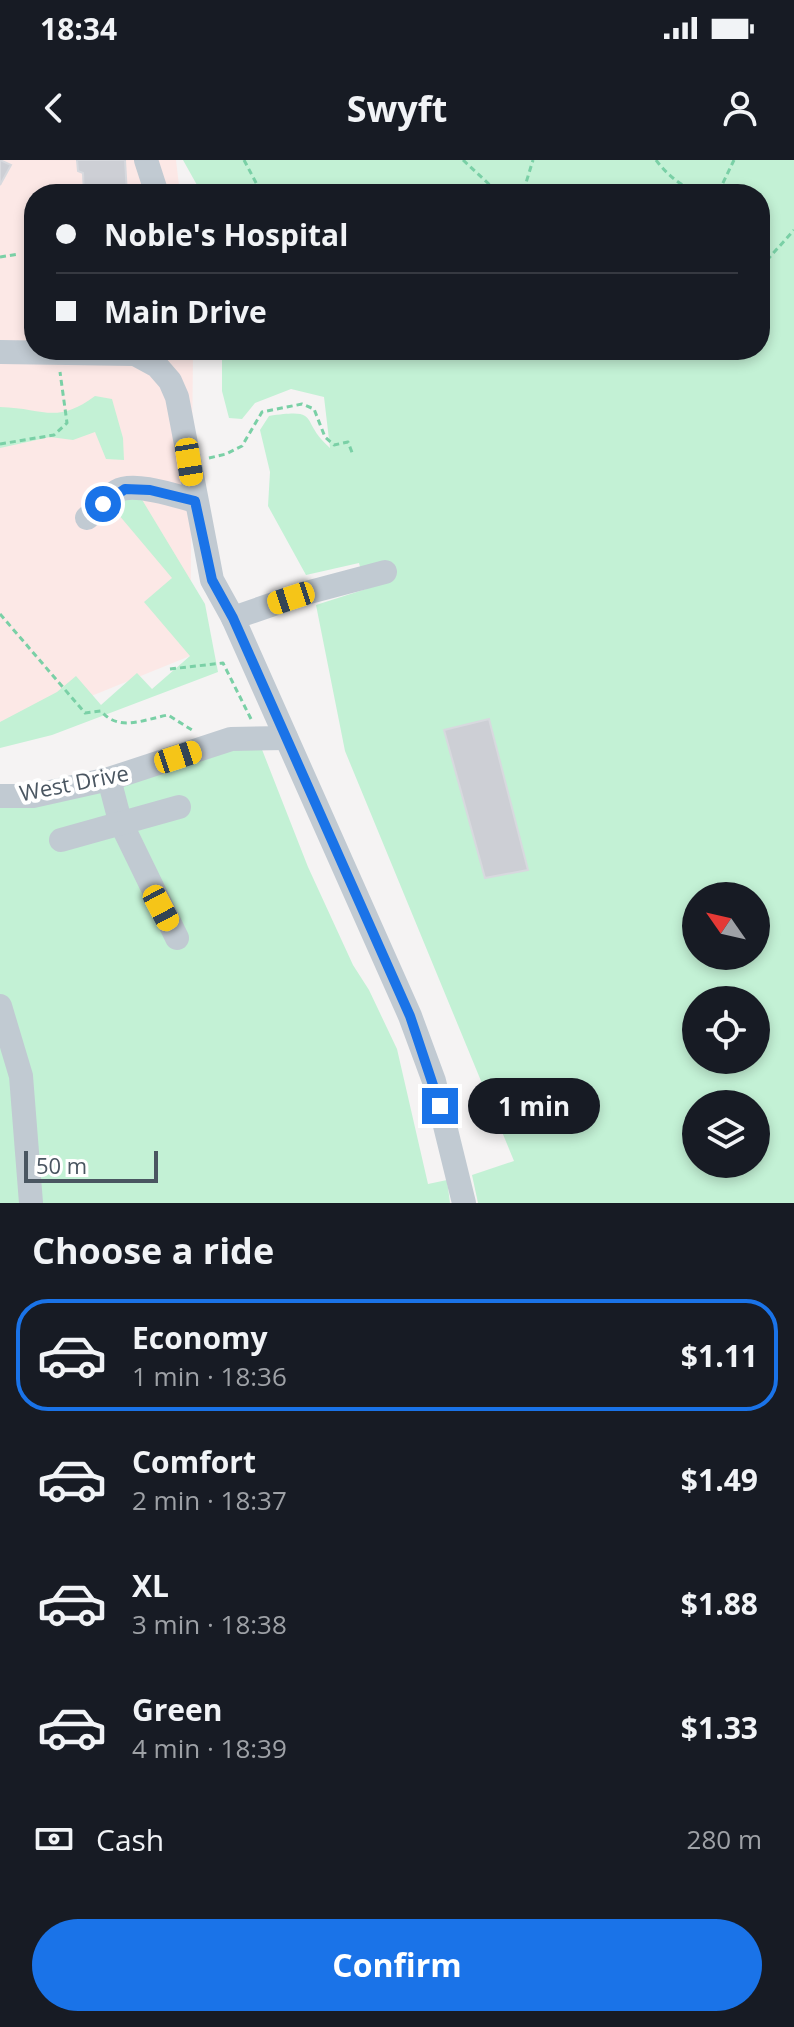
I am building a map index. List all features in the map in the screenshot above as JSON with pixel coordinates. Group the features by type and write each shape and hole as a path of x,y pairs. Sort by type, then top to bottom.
{"street":[{"path":"146,160 154,184"},
{"path":"0,352 24,354"},
{"path":"161,360 177,397 212,580 233,618 410,1016 434,1081 464,1203"},
{"path":"87,518 118,491 125,489 150,490 195,501"},
{"path":"233,618 306,593 385,572"},
{"name":"West Drive","path":"0,796 33,796 109,779 231,739 286,738"},
{"path":"109,779 120,821 177,938"},
{"path":"61,840 120,821 179,807"},
{"path":"0,1006 21,1076 31,1203"}],"path":[{"path":"244,160 257,184"},
{"path":"463,160 489,184"},
{"path":"526,184 533,160"},
{"path":"656,160 665,173 681,184"},
{"path":"722,184 734,160"},
{"path":"770,257 794,230"},
{"path":"0,257 19,254"},
{"path":"0,444 54,435 67,423 59,360"},
{"path":"198,460 226,454 242,446 262,412 302,404 314,409 325,437 334,445 348,442 353,455"},
{"path":"0,614 85,713 101,711 104,715"},
{"path":"170,669 223,663 260,737"}],"shaded area":[{"path":"0,160 176,160 179,184 24,184 24,360 193,360 190,656 0,733"}],"green space":[{"path":"183,160 794,160 794,1203 478,1203 472,1175 514,1161 345,751 316,605 366,589 359,563 306,575 268,506 270,472 260,430 269,416 304,415 330,448 324,397 291,389 255,403 242,419 229,418 222,391 222,360 770,360 770,184 196,184"},
{"path":"95,396 112,399 123,438 124,460 106,459 95,432 73,440 50,437 0,448 0,407 59,412 82,405"},
{"path":"126,498 141,498 205,604 218,672 52,735 0,748 0,722 57,692 76,676 101,705 137,673 152,689 190,656 144,602 172,578 113,508"},
{"path":"261,747 308,867 353,965 369,990 397,1049 428,1184 447,1180 450,1203 0,1203 0,807 203,754"}],"building":[{"path":"0,160 11,165 0,185"},
{"path":"77,160 125,160 126,184 84,184 83,173 78,171"},
{"path":"489,719 528,870 485,878 444,730"}],"route":[{"path":"103,504 125,489 150,490 195,501 212,580 233,618 410,1016 440,1106"}]}
